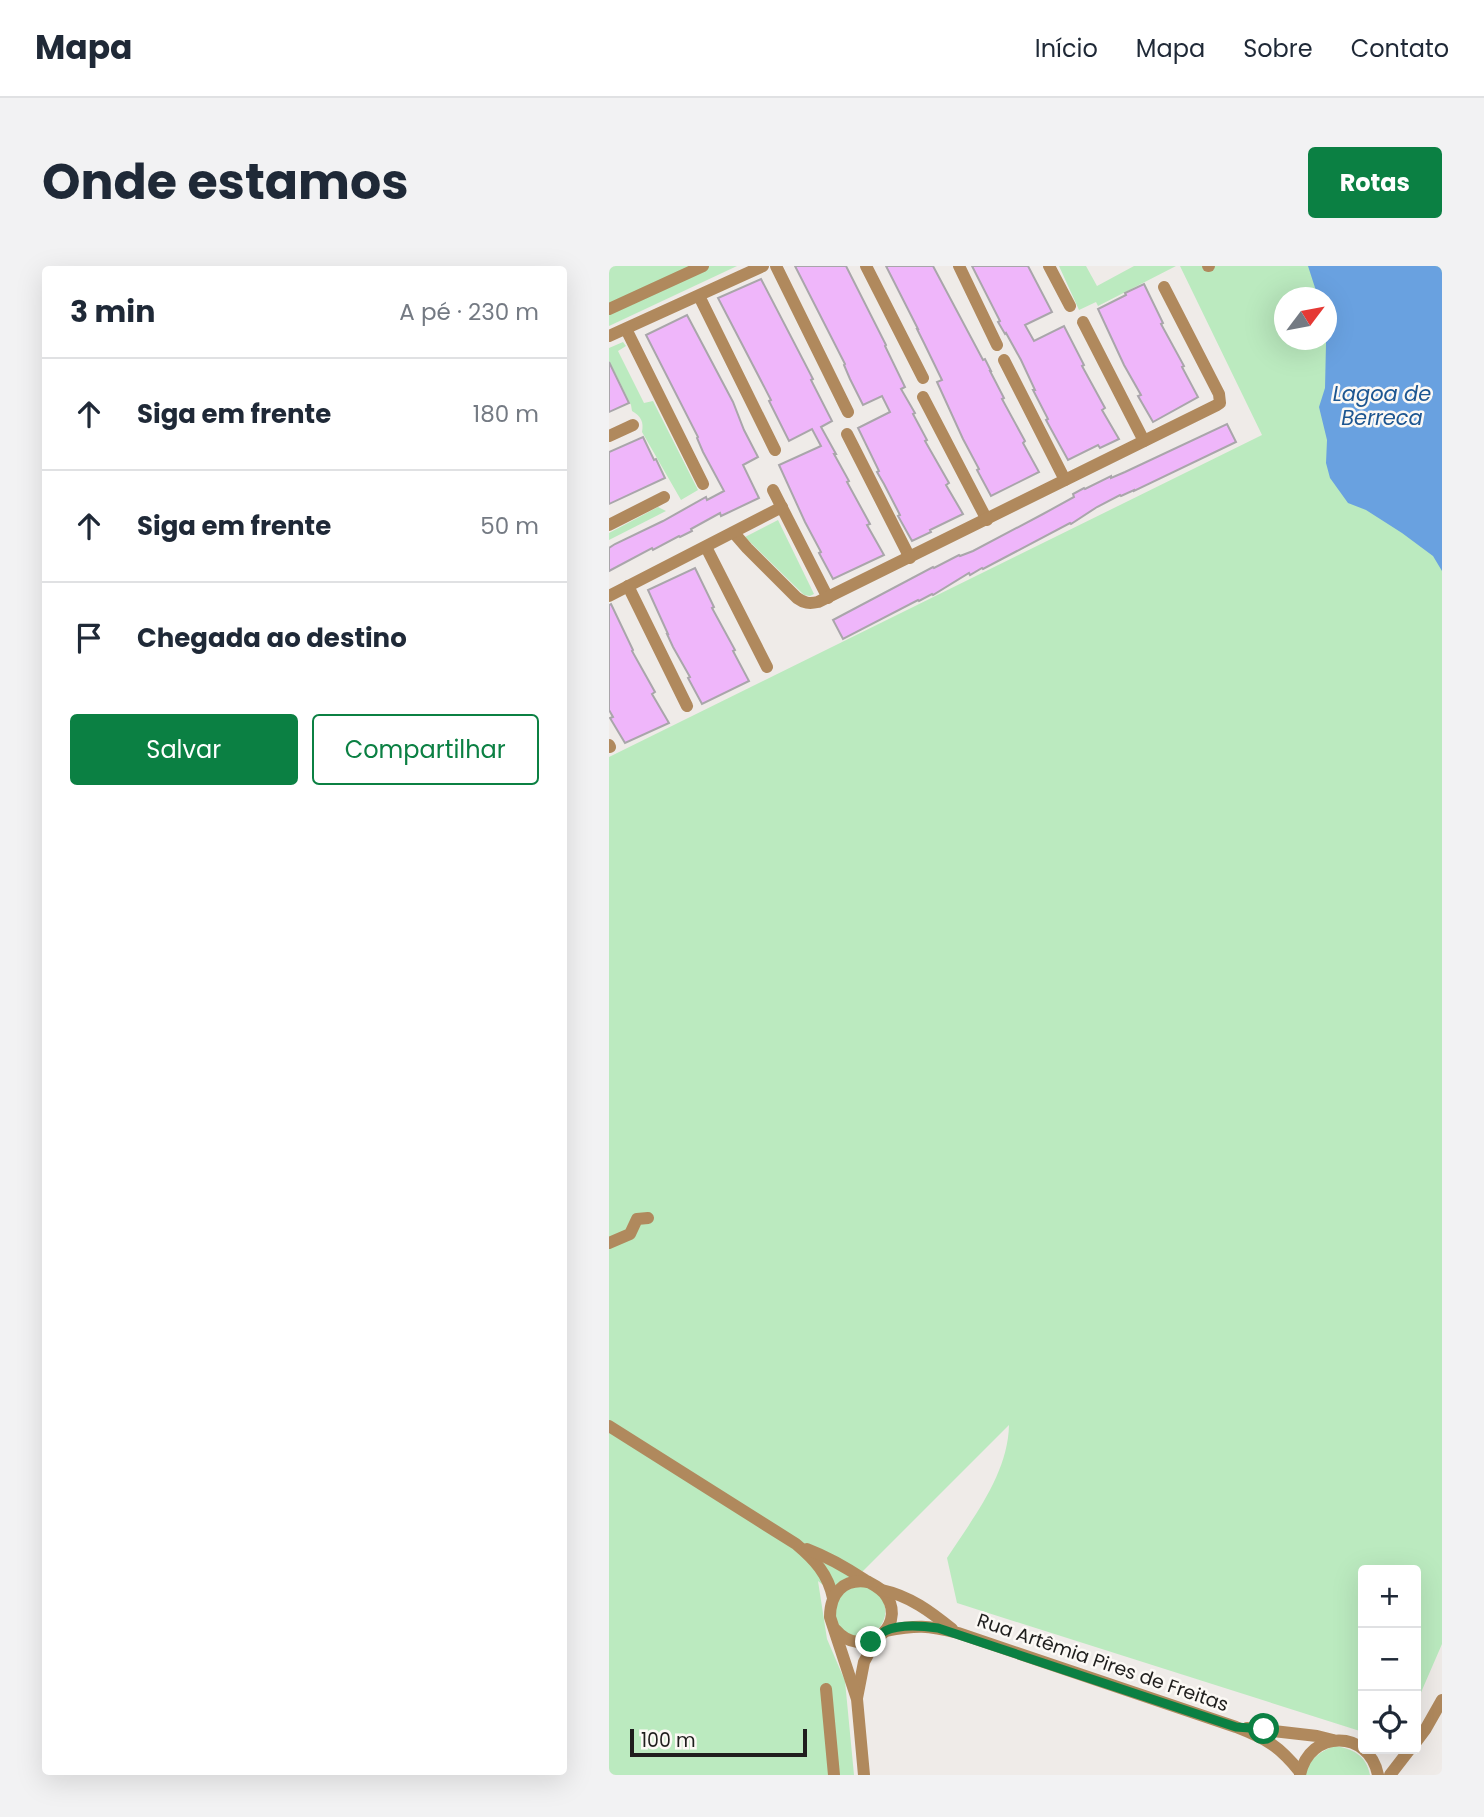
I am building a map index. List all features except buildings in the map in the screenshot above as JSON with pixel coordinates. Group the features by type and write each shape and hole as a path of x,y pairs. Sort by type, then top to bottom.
{"street":[{"path":"609,309 703,266"},
{"path":"609,336 763,266"},
{"path":"776,266 848,412"},
{"path":"866,266 923,378"},
{"path":"959,266 997,345"},
{"path":"1049,266 1070,306"},
{"path":"734,533 797,598 812,604 1220,403 1219,394 1164,287"},
{"path":"699,296 775,450"},
{"path":"1083,322 1144,441"},
{"path":"626,329 703,484"},
{"path":"1004,360 1065,480"},
{"path":"923,397 987,520"},
{"path":"609,436 633,425"},
{"path":"847,435 910,558"},
{"path":"773,490 828,598"},
{"path":"609,525 664,497"},
{"path":"609,596 782,507"},
{"path":"706,547 767,667"},
{"path":"628,586 687,706"},
{"path":"609,1243 629,1234 637,1219 648,1218"},
{"path":"609,1426 796,1545 824,1572 833,1598"},
{"path":"796,1545 830,1559 883,1590 913,1601 958,1633"},
{"path":"864,1775 857,1699 830,1617 830,1606 840,1589 850,1583 868,1582"},
{"path":"857,1699 864,1662 889,1625 892,1610 883,1590"},
{"path":"834,1627 849,1641 864,1643 913,1626 958,1633"},
{"name":"Rua Artêmia Pires de Freitas","path":"958,1633 1236,1727"},
{"path":"826,1689 834,1775"},
{"path":"1421,1731 1442,1700"},
{"path":"1236,1727 1333,1741"},
{"path":"1236,1727 1277,1746 1300,1773"},
{"path":"1300,1773 1312,1751 1325,1742 1342,1740 1358,1746"},
{"path":"1368,1754 1378,1775"},
{"path":"1390,1775 1406,1754"}],"green space":[{"path":"609,266 737,266 609,326"},
{"path":"1059,266 1086,266 1097,286 1134,266 1176,266 1098,306 1096,302 1079,310"},
{"path":"1180,266 1442,266 1442,1644 1421,1692 1421,1565 1358,1565 1358,1730 957,1603 947,1558 996,1478 1003,1461 1009,1425 847,1587 864,1585 880,1595 884,1603 884,1619 873,1632 858,1637 843,1631 834,1617 837,1596 818,1581 827,1639 845,1681 854,1775 609,1775 609,757 1262,435"},
{"path":"623,342 626,346 618,351 644,403 653,401 698,490 681,500 642,432 641,420 632,411 609,361 609,348"},
{"path":"658,507 666,511 609,540 609,533"},
{"path":"778,520 814,594 810,596 804,595 745,537"},
{"path":"1335,1746 1358,1754 1365,1762 1370,1775 1305,1775 1309,1764 1325,1750"}],"water":[{"name":"Lagoa de Berreca","path":"1308,266 1442,266 1442,571 1433,556 1402,533 1366,510 1348,503 1330,478 1326,463 1327,440 1319,407 1325,388 1326,350 1337,350 1337,287 1315,287"}],"route":[{"path":"871,1642 885,1631 913,1626 938,1628 1236,1727 1264,1729"}]}
